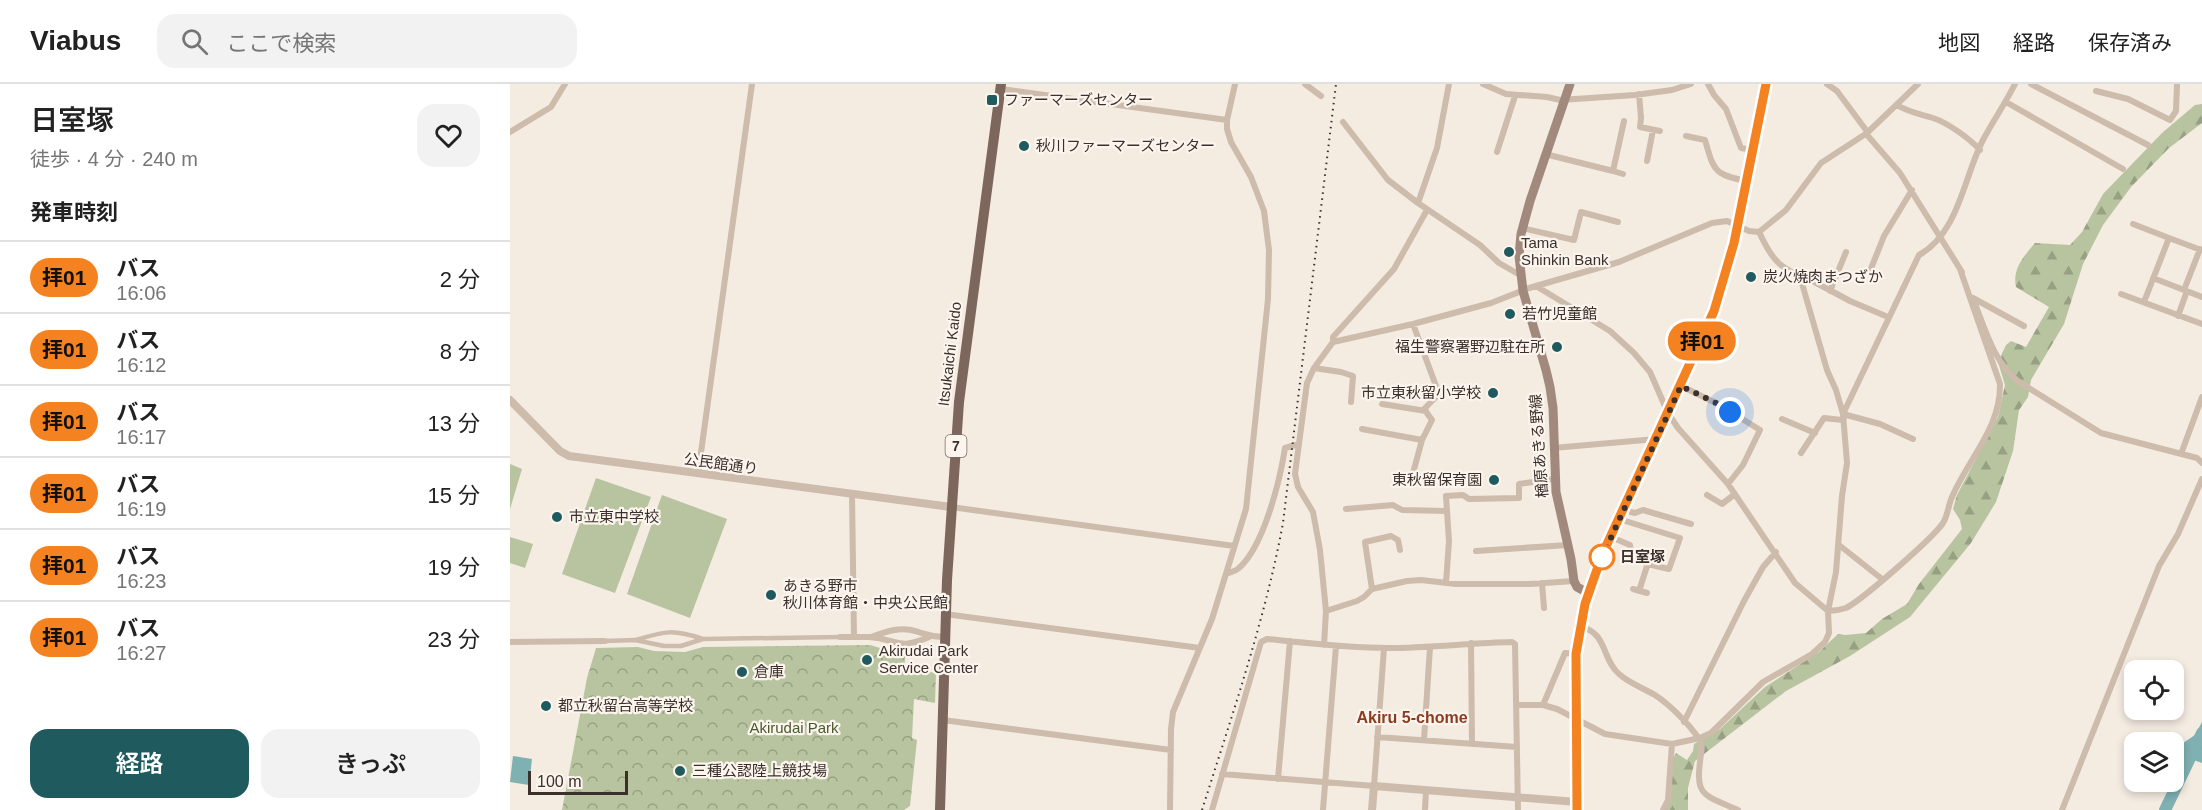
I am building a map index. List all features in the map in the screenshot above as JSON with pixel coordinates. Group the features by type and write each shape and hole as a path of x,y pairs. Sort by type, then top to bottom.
{"main road":[{"name":"楢原あきる野線","path":"1570,84 1522,228 1519,256 1523,291 1546,370 1552,408 1554,479 1574,581"},
{"path":"1577,806 1576,654 1588,593 1611,537 1714,311 1727,271 1766,84"},
{"name":"Itsukaichi Kaido","path":"940,810 945,614 960,391 1001,86"},
{"path":"1574,581 1577,587 1588,593"}],"street":[{"path":"510,132 551,107 565,84"},
{"path":"698,474 752,84"},
{"path":"1170,810 1173,712 1212,619 1247,498 1268,299 1269,250 1264,211 1251,177 1231,142 1227,120 1235,84"},
{"path":"1305,84 1321,96"},
{"path":"1418,203 1437,148 1449,84"},
{"path":"1483,84 1515,96 1565,100 1672,90 1691,84"},
{"path":"1708,84 1726,109 1741,148 1753,150"},
{"path":"1827,84 1837,91 1912,190 1960,268 1995,352 2013,377 2101,433 2197,458 2202,463"},
{"path":"1760,232 1785,210 1821,163 1867,133 1918,84"},
{"path":"1842,417 1919,255 1939,237 1950,222 1982,142 2015,84"},
{"path":"2031,84 2148,145"},
{"path":"2096,91 2128,99 2170,120 2176,111 2177,84"},
{"path":"1001,86 1227,120"},
{"path":"1639,94 1640,127 1656,130 1647,161"},
{"path":"1497,152 1515,96"},
{"path":"2006,102 2122,169"},
{"path":"1897,105 1914,113 1935,118 1980,150"},
{"path":"1612,171 1624,121"},
{"path":"1343,122 1388,180 1427,210 1480,245 1498,263 1520,275"},
{"path":"1686,136 1705,140 1711,160 1724,177 1747,181"},
{"path":"1545,154 1623,174"},
{"path":"1870,271 1884,236 1912,190"},
{"path":"1324,645 1326,610 1313,512 1298,487 1295,474 1307,383 1314,368 1333,342 1333,337 1394,269 1427,210"},
{"path":"1522,228 1574,240 1581,212 1618,222"},
{"path":"1333,342 1413,324 1619,262 1712,224 1727,221 1760,232 1770,253 1781,265 1798,276 1807,278 1888,317"},
{"path":"2133,224 2201,250 2178,316"},
{"path":"2144,302 2169,238"},
{"path":"1830,291 1846,252"},
{"path":"1828,611 1847,607 1903,562 1943,522 1952,497 1991,427 2000,392 1999,379 1960,268"},
{"path":"1517,705 1543,705 1557,709 1605,734 1672,744 1700,738 1711,733 1763,682 1812,654 1825,642 1829,633 1828,611 1836,573 1847,463 1842,417 1836,390 1827,370 1798,276"},
{"path":"2153,278 2202,297"},
{"path":"1536,286 1621,340 1650,372 1668,413 1678,428 1728,484 1795,583 1828,611"},
{"path":"2121,294 2202,324"},
{"path":"1973,298 2024,326"},
{"path":"1413,324 1439,394 1424,409 1432,420 1422,440 1413,473"},
{"path":"1314,368 1353,376 1350,402"},
{"path":"1681,386 1720,405 1760,430 1743,465 1728,484"},
{"path":"2181,454 2202,398"},
{"name":"公民館通り","path":"510,400 560,451 568,456 951,507"},
{"path":"1382,404 1426,411"},
{"path":"1801,453 1824,418 1842,417 1880,424 1913,439"},
{"path":"1782,419 1815,433"},
{"path":"1362,429 1422,440"},
{"path":"1553,448 1657,439"},
{"path":"1226,574 1238,569 1249,556 1265,522 1281,477 1285,448 1299,444"},
{"path":"2062,810 2156,572 2178,534 2202,478"},
{"path":"1446,584 1449,541 1446,496 1463,495 1469,499 1519,498 1519,484 1554,479"},
{"path":"852,494 854,637"},
{"path":"1707,495 1722,504 1735,494"},
{"path":"1346,509 1393,505 1402,510 1447,511"},
{"path":"951,507 1234,546"},
{"path":"1621,515 1643,510 1691,524"},
{"path":"1611,537 1630,545 1630,553 1636,559 1669,569 1680,538 1621,515"},
{"path":"1372,589 1365,542 1391,536 1398,540 1401,550"},
{"path":"1839,544 1882,579"},
{"path":"1476,551 1568,545"},
{"path":"1684,722 1744,601 1763,567 1776,552"},
{"path":"1647,593 1636,590 1648,563"},
{"path":"1326,610 1357,601 1372,589 1421,580 1446,584 1542,584 1574,581"},
{"path":"1542,584 1544,608"},
{"path":"945,614 1200,648"},
{"path":"1580,627 1588,628 1600,638 1611,665 1618,674 1658,697 1700,738 1702,750 1698,778 1700,787 1714,799 1738,810"},
{"path":"871,637 894,630 915,631 929,636 945,637"},
{"path":"894,630 890,635 890,640 896,644"},
{"path":"914,644 917,639 915,631"},
{"path":"659,633 657,642 660,646"},
{"path":"510,642 635,640 659,633 685,633 703,639"},
{"path":"684,645 687,642 685,633"},
{"path":"635,640 660,646 684,645 703,639 871,637 896,644 914,644 929,636"},
{"path":"1212,810 1261,642 1267,639 1384,648 1471,643 1512,642 1515,644 1518,810"},
{"path":"1278,779 1290,641"},
{"path":"1471,643 1472,744"},
{"path":"1323,810 1336,646"},
{"path":"1424,740 1430,647"},
{"path":"1372,810 1384,648"},
{"path":"1543,705 1565,653 1576,654"},
{"path":"943,720 1171,750"},
{"path":"1377,737 1517,747"},
{"path":"1663,810 1668,800 1672,744"},
{"path":"1222,774 1518,797 1577,806"},
{"path":"1425,810 1426,790"}],"green space":[{"path":"2202,104 2202,123 2169,148 2131,187 2103,225 2083,264 2064,324 2031,380 2028,397 2019,410 2013,451 1996,502 1971,543 1910,617 1850,656 1786,691 1695,761 1688,788 1688,810 1665,810 1672,761 1676,753 1687,760 1693,751 1694,744 1720,729 1765,687 1819,652 1838,634 1866,633 1882,619 1907,604 1919,584 1962,529 1960,520 1953,509 1957,495 1998,417 2005,385 1998,362 2006,345 2011,341 2026,347 2049,307 2016,287 2016,274 2020,263 2035,243 2070,245 2082,232 2103,194 2162,133 2195,105"},
{"path":"510,464 522,469 510,509"},
{"path":"596,478 651,497 615,593 562,574"},
{"path":"662,495 727,519 690,618 627,594"},
{"path":"510,537 533,544 525,568 510,563"},
{"name":"Akirudai Park","path":"870,645 890,651 906,651 904,668 936,673 935,703 914,699 912,738 917,740 910,806 904,810 562,810 587,678 596,648 638,647 654,651 685,652 703,647"}],"water":[{"path":"2202,722 2202,763 2184,757 2184,742 2195,735"},
{"path":"513,756 532,759 529,785 510,782"}],"waterway":[{"path":"2165,810 2202,733"}],"railway":[{"path":"1202,810 1257,631 1283,523 1336,84"}],"bus line":[{"name":"拝01","path":"1577,810 1576,654 1585,604 1602,555 1714,311 1734,243 1766,84"}],"place":[{"name":"ファーマーズセンター","path":"992,100"},
{"name":"秋川ファーマーズセンター","path":"1024,146"},
{"name":"Tama Shinkin Bank","path":"1509,252"},
{"name":"炭火焼肉まつざか","path":"1751,277"},
{"name":"若竹児童館","path":"1510,314"},
{"name":"福生警察署野辺駐在所","path":"1557,347"},
{"name":"市立東秋留小学校","path":"1493,393"},
{"name":"東秋留保育園","path":"1494,480"},
{"name":"市立東中学校","path":"557,517"},
{"name":"日室塚","path":"1602,557"},
{"name":"あきる野市 秋川体育館・中央公民館","path":"771,595"},
{"name":"Akirudai Park Service Center","path":"867,660"},
{"name":"倉庫","path":"742,672"},
{"name":"都立秋留台高等学校","path":"546,706"},
{"name":"三種公認陸上競技場","path":"680,771"}],"district":[{"name":"Akiru 5-chome","path":"1412,717"}],"route":[{"path":"1602,557 1681,386 1730,412"}]}
